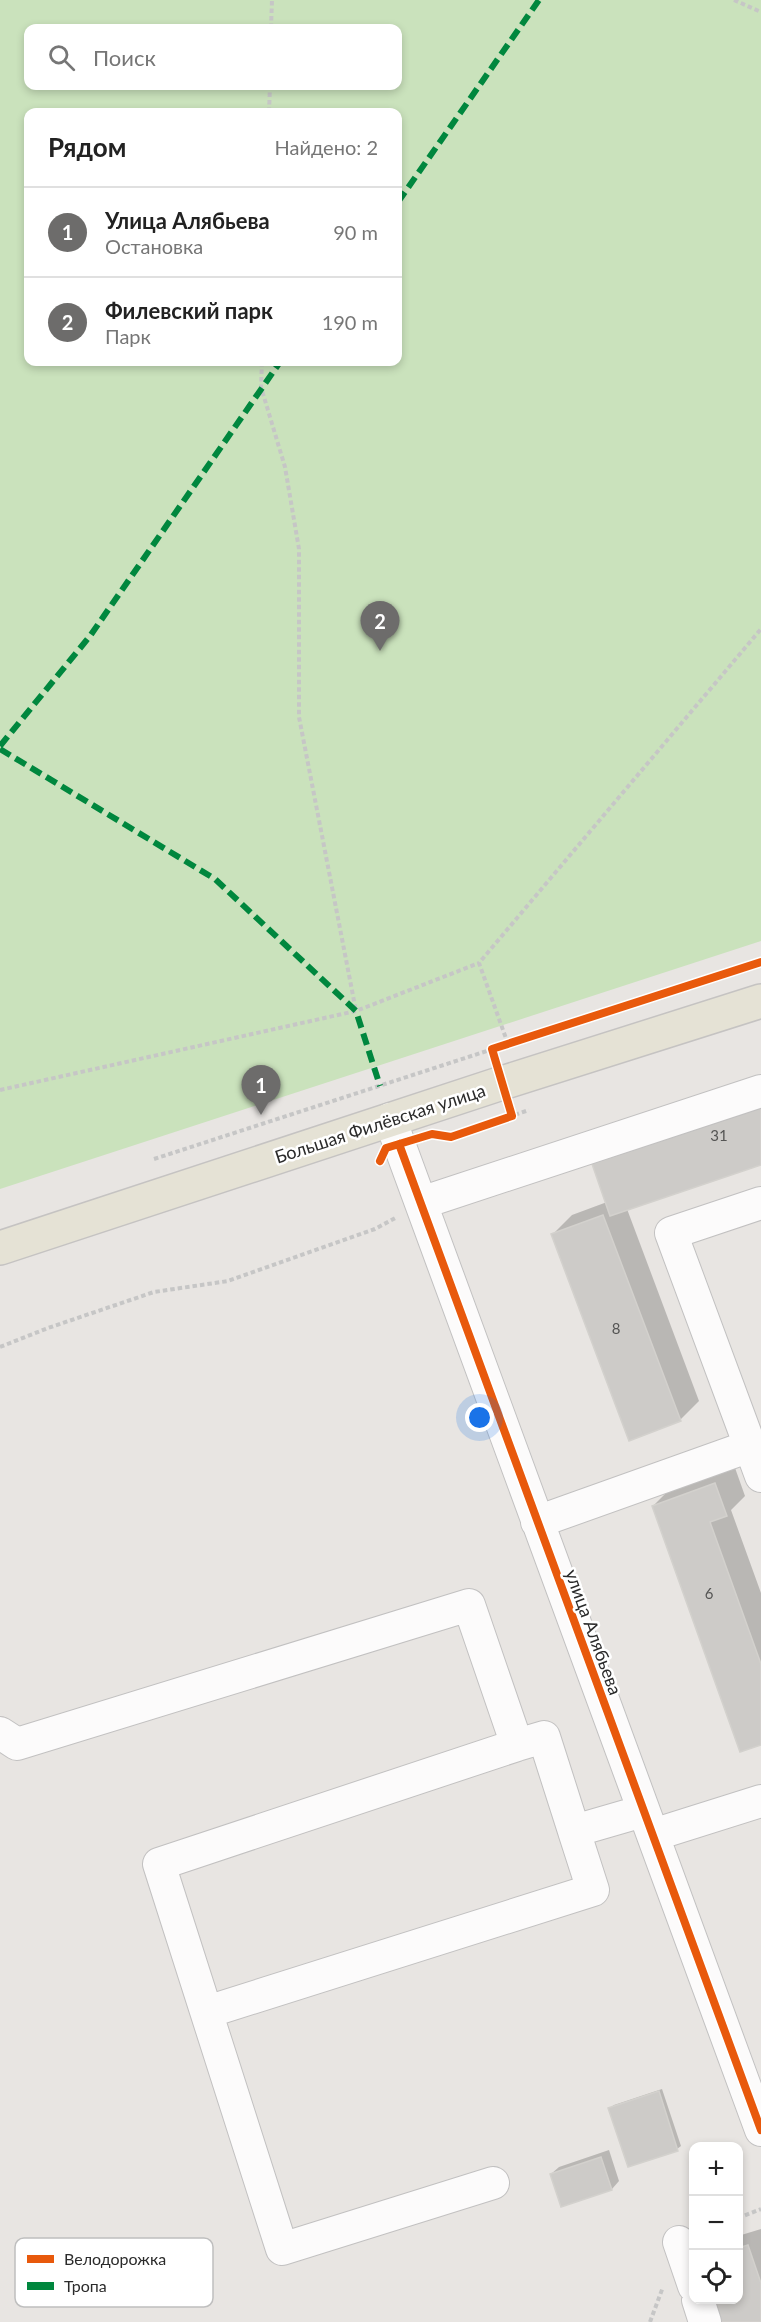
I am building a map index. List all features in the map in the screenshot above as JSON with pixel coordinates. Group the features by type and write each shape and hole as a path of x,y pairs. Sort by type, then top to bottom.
{"main road":[{"name":"Большая Филёвская улица","path":"0,1248 395,1132 502,1083 761,1001"}],"street":[{"path":"421,1203 761,1091"},
{"name":"улица Алябьева","path":"395,1132 761,2130"},
{"path":"761,1203 671,1233 761,1476"},
{"path":"537,1522 750,1446"},
{"path":"0,1733 16,1744 469,1605 518,1745"},
{"path":"207,2012 593,1890 544,1737 159,1864 282,2249 493,2183"},
{"path":"574,1831 648,1823 761,1801"},
{"path":"679,2242 689,2273"},
{"path":"699,2304 705,2322"}],"path":[{"path":"271,24 272,0"},
{"path":"734,0 761,12"},
{"path":"269,108 270,90"},
{"path":"262,366 261,387 285,467 299,549 299,717 356,1011"},
{"path":"0,1090 356,1011 479,963 761,629"},
{"path":"154,1159 761,962"},
{"path":"479,963 508,1044"},
{"path":"492,1049 512,1116"},
{"path":"395,1132 451,1137 530,1110"},
{"path":"0,1347 154,1292 228,1281 375,1229 421,1203"},
{"path":"743,2216 761,2209"}],"green space":[{"path":"0,0 761,0 761,941 0,1189"}],"building":[{"path":"761,1107 761,1165 610,1216 592,1164"},
{"path":"603,1215 681,1421 629,1441 551,1234"},
{"path":"715,1483 727,1516 710,1522 761,1664 761,1745 740,1752 652,1506"},
{"path":"659,2091 678,2151 628,2167 608,2108"},
{"path":"601,2157 612,2190 561,2207 550,2174"},
{"path":"748,2245 761,2283 761,2322 720,2322 713,2304 743,2304 743,2246"}],"marked path":[{"path":"402,196 539,0"},
{"path":"0,746 90,636 277,366"},
{"path":"0,749 215,879 356,1011 380,1086"}],"cycle path":[{"path":"380,1161 386,1148 432,1134 451,1137 512,1116 492,1049 761,962"},
{"path":"399,1144 761,2130"}],"place":[{"name":"Филевский парк","path":"380,651"},
{"name":"Улица Алябьева","path":"261,1115"}]}
